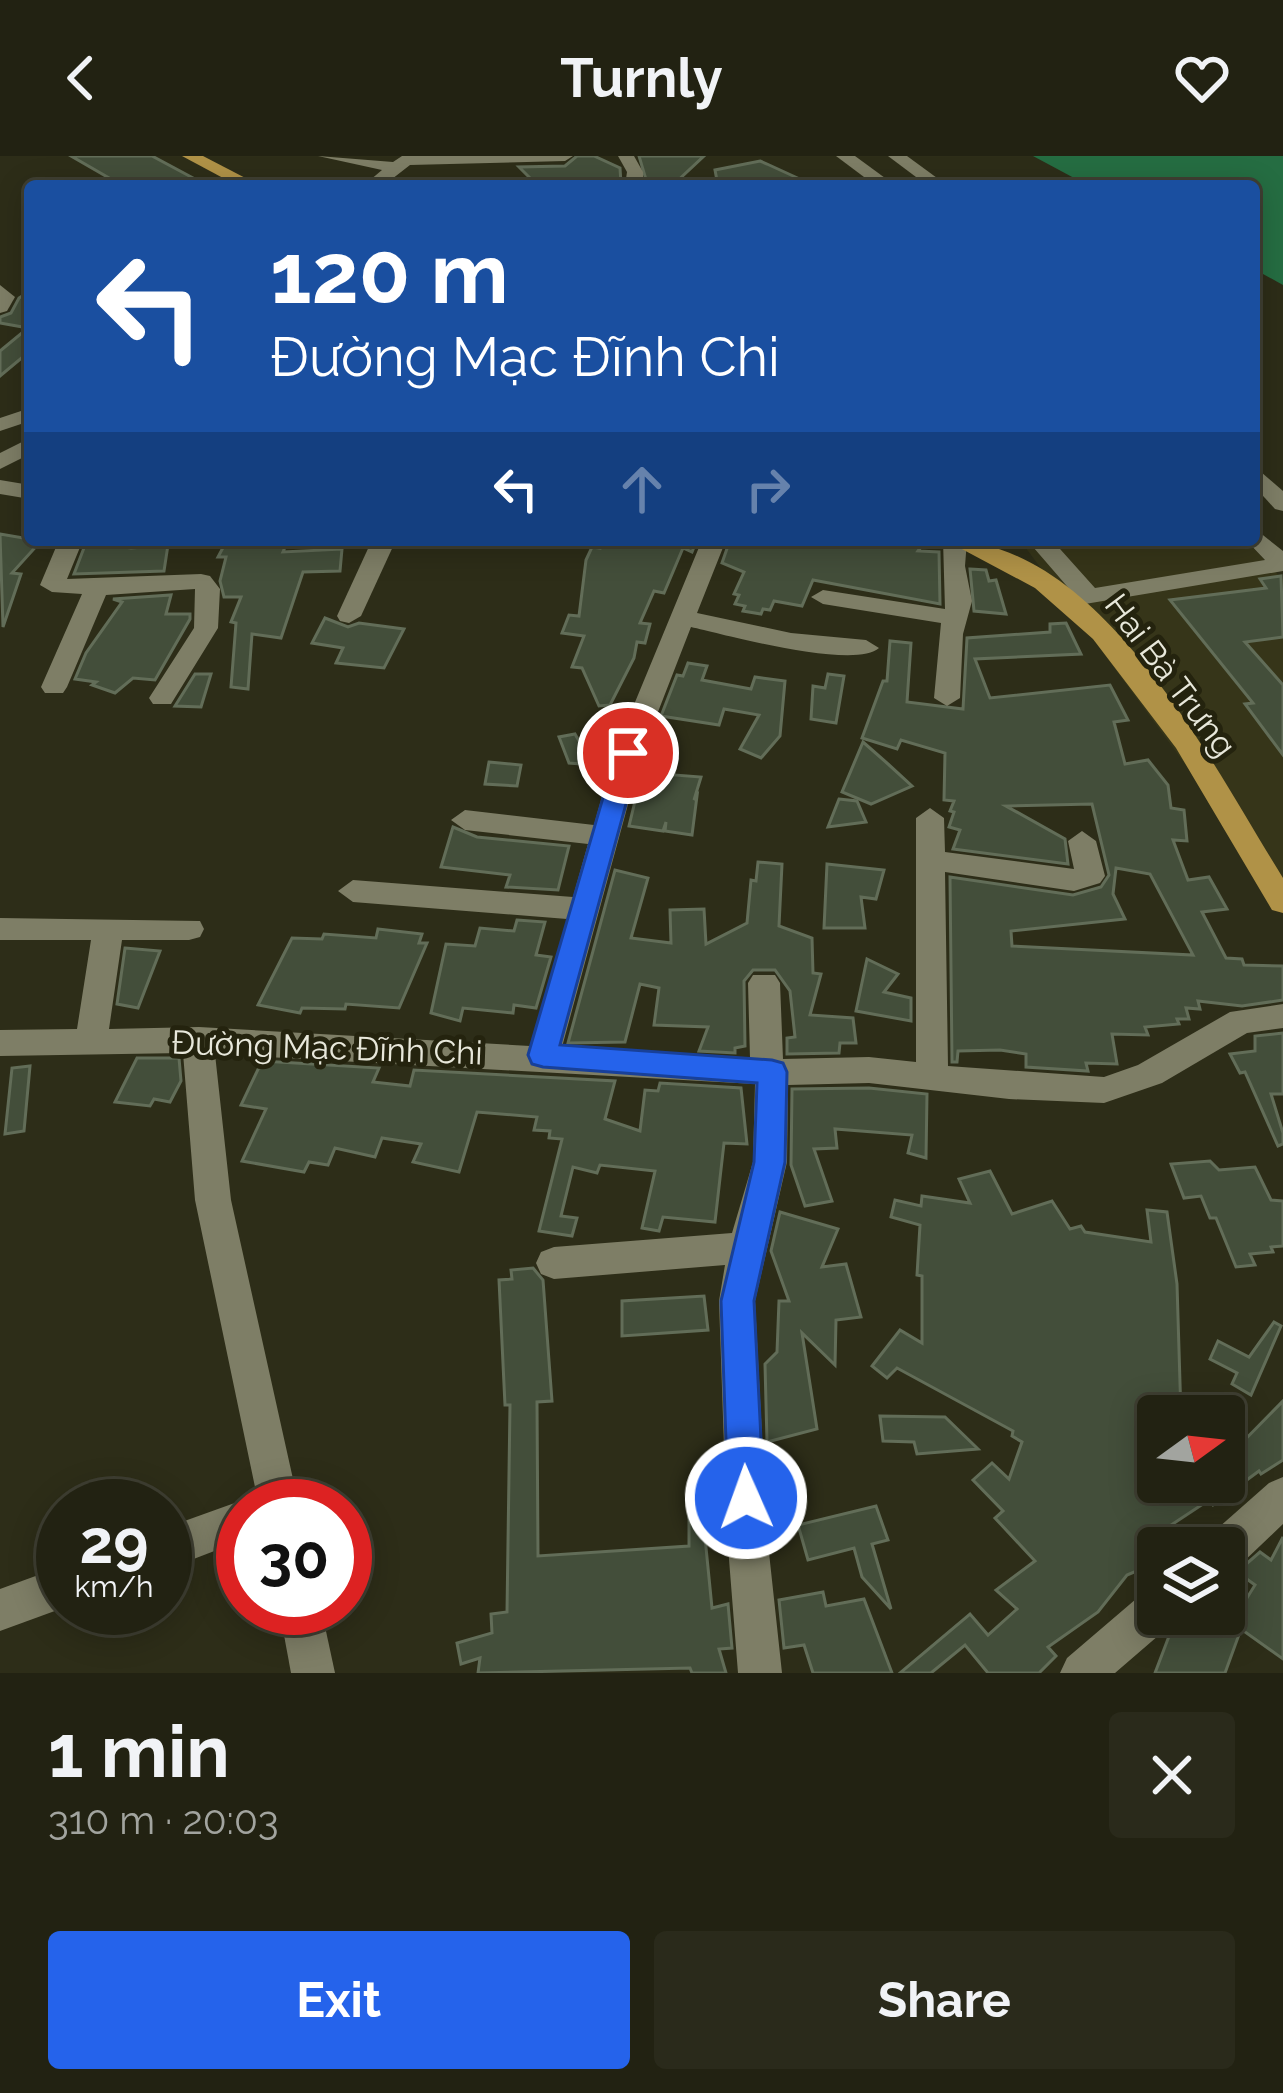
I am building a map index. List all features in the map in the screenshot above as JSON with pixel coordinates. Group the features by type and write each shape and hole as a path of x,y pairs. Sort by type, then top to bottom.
{"main road":[{"path":"190,156 240,180"},
{"name":"Hai Bà Trưng","path":"969,546 1078,598 1170,723 1283,902"}],"street":[{"path":"326,156 397,161 565,156"},
{"path":"844,156 878,180"},
{"path":"896,156 930,180"},
{"path":"0,291 5,297 0,307"},
{"path":"1260,479 1283,504"},
{"path":"1043,546 1078,598 1283,564 1260,541"},
{"path":"68,546 52,585 95,588 201,581 208,589 206,628 162,698"},
{"path":"350,616 381,546"},
{"path":"543,1055 628,753 711,546"},
{"path":"947,698 953,618 960,602 953,566 955,546"},
{"path":"54,687 95,588"},
{"path":"823,597 953,618"},
{"path":"680,617 791,641 866,649"},
{"path":"930,818 932,1074"},
{"path":"465,820 603,836"},
{"path":"930,860 1074,880 1090,876 1082,841"},
{"path":"353,891 584,909"},
{"path":"0,929 189,929"},
{"path":"91,1040 108,929"},
{"path":"760,1673 747,1534 737,1301 770,1162 764,983"},
{"name":"Đường Mạc Đĩnh Chi","path":"0,1043 199,1040 543,1055 770,1072 821,1068 932,1074 1010,1086 1104,1090 1150,1074 1241,1022 1283,1016"},
{"path":"199,1040 199,1090 213,1200 273,1479"},
{"path":"554,1263 746,1248"},
{"path":"1245,1532 1283,1497"},
{"path":"0,1610 36,1597"},
{"path":"1082,1673 1137,1626"},
{"path":"305,1635 313,1673"}],"shaded area":[{"path":"1033,156 1283,156 1283,285 1260,272 1260,180 1078,180"},
{"path":"1024,546 1252,546 1283,580 1283,897"}],"building":[{"path":"71,156 152,156 197,180 113,180"},
{"path":"577,156 594,156 620,168 621,180 532,180 519,167 565,166"},
{"path":"639,156 704,156 678,180 646,180"},
{"path":"760,161 802,180 717,180 715,170"},
{"path":"24,295 24,327 0,323 0,317 11,313"},
{"path":"24,331 24,356 0,376 0,351"},
{"path":"0,534 24,538 24,546 36,546 12,573 21,574 3,627"},
{"path":"85,546 168,546 164,571 74,574"},
{"path":"224,546 286,546 283,552 342,549 340,571 303,572 281,638 252,634 248,689 231,687 236,623 231,622 241,597 224,597 220,581 226,557 218,557"},
{"path":"694,546 692,552 683,548 664,593 654,591 640,623 650,624 645,643 637,642 610,705 599,706 582,668 572,667 584,636 562,633 569,615 579,616 586,560 592,547"},
{"path":"728,546 922,546 918,551 939,552 940,604 813,580 802,606 774,601 761,614 743,611 745,606 735,604 739,595 734,594 744,572 722,563"},
{"path":"970,569 986,570 989,581 996,580 1006,614 974,611"},
{"path":"1281,576 1283,637 1245,642 1283,685 1283,755 1245,704 1253,703 1170,600 1266,588 1260,579"},
{"path":"171,595 166,614 190,614 190,619 155,680 133,678 115,693 92,685 96,682 75,679 86,653 122,602 113,599"},
{"path":"325,618 348,627 359,623 404,629 384,668 336,663 343,648 312,643"},
{"path":"1066,623 1081,654 975,659 990,698 1110,685 1128,720 1114,722 1125,764 1148,760 1168,785 1171,808 1184,810 1187,841 1173,840 1188,880 1209,877 1227,909 1202,912 1226,958 1242,959 1244,965 1283,966 1283,1000 1242,1006 1198,1001 1200,1009 1186,1008 1189,1019 1177,1019 1179,1024 1145,1027 1148,1035 1112,1034 1117,1064 1086,1063 1088,1071 1026,1067 1026,1054 1000,1050 958,1051 957,1062 952,1062 950,877 1073,895 1101,887 1109,875 1092,804 1006,806 1065,839 1068,864 953,849 960,830 949,827 954,801 944,800 945,753 901,740 897,749 862,738 883,681 887,681 890,641 911,643 907,702 963,709 967,638 1050,632 1050,624","holes":["1116,868 1150,874 1193,955 1012,946 1011,931 1125,919 1113,894"]},
{"path":"688,663 707,666 702,680 751,689 755,677 785,681 780,736 761,758 740,749 759,715 724,709 719,725 661,716 677,675 683,676"},
{"path":"195,674 211,674 201,707 175,706"},
{"path":"828,674 844,676 836,723 811,719 813,686 825,688"},
{"path":"575,734 579,741 592,738 593,765 569,763 559,737"},
{"path":"863,742 912,786 871,804 842,792"},
{"path":"646,756 677,759 674,775 701,777 692,835 665,831 666,822 663,831 629,826"},
{"path":"489,762 521,765 517,786 485,784"},
{"path":"839,799 857,801 866,822 828,827"},
{"path":"453,827 477,837 569,846 558,890 506,887 510,875 441,867"},
{"path":"758,862 782,864 779,926 812,938 813,973 821,974 810,1015 853,1018 856,1043 840,1043 839,1053 787,1054 787,1038 795,1037 790,991 775,970 753,970 744,981 745,1046 735,1048 735,1053 699,1051 708,1027 654,1025 659,988 640,984 625,1042 568,1043 615,870 648,878 631,938 671,943 670,910 704,909 706,944 747,923 751,880 756,881"},
{"path":"827,864 884,870 876,899 861,897 865,928 824,928"},
{"path":"517,920 545,922 536,955 551,957 536,1008 514,1005 513,1013 463,1008 460,1021 431,1013 446,944 475,946 480,928 514,931"},
{"path":"378,929 422,934 419,943 427,943 399,1008 346,1004 345,1009 302,1008 300,1013 258,1005 292,938 322,939 324,934 376,938"},
{"path":"125,948 160,951 138,1008 117,1004"},
{"path":"867,959 898,974 884,992 911,998 911,1021 856,1011"},
{"path":"1283,1033 1283,1094 1271,1094 1283,1133 1283,1144 1278,1146 1245,1072 1240,1073 1230,1054 1255,1051 1255,1036"},
{"path":"137,1058 179,1058 181,1081 170,1102 154,1099 150,1106 115,1102"},
{"path":"262,1061 379,1068 373,1082 410,1086 414,1070 615,1081 605,1119 640,1131 645,1090 658,1091 660,1083 741,1088 747,1144 724,1143 715,1222 663,1217 659,1231 642,1228 655,1171 600,1165 597,1173 573,1167 561,1216 577,1218 572,1236 539,1231 562,1139 549,1138 550,1131 534,1130 537,1117 477,1112 459,1172 413,1162 421,1144 382,1138 375,1157 335,1148 328,1165 309,1162 304,1172 242,1161 266,1109 241,1105"},
{"path":"30,1066 24,1131 5,1134 12,1068"},
{"path":"869,1088 927,1094 926,1158 908,1153 912,1135 835,1129 837,1148 814,1149 832,1201 805,1206 791,1165 792,1089"},
{"path":"1210,1161 1219,1170 1255,1167 1271,1200 1283,1201 1283,1246 1250,1254 1255,1265 1236,1267 1216,1218 1210,1218 1201,1196 1184,1198 1171,1164"},
{"path":"990,1171 1012,1214 1052,1201 1070,1229 1081,1226 1085,1232 1151,1242 1147,1210 1167,1212 1177,1284 1180,1395 1137,1395 1137,1503 1204,1503 1168,1527 1137,1527 1137,1571 1127,1575 1098,1612 1048,1647 1056,1656 1039,1673 988,1673 965,1645 931,1673 900,1673 970,1614 988,1635 1017,1609 996,1590 1035,1561 995,1518 1003,1511 973,1480 992,1463 1009,1479 1022,1442 1012,1436 1013,1431 897,1368 887,1378 872,1366 900,1330 922,1343 922,1276 917,1275 920,1225 891,1217 895,1200 921,1206 922,1196 970,1203 959,1179"},
{"path":"780,1212 838,1229 822,1267 846,1264 861,1317 836,1320 835,1365 802,1333 817,1429 767,1442 765,1364 777,1352 779,1301 789,1301 771,1251"},
{"path":"533,1268 543,1280 552,1401 537,1402 538,1556 689,1546 689,1497 701,1497 712,1608 728,1604 732,1648 719,1649 726,1673 692,1673 690,1668 478,1673 480,1658 461,1664 457,1643 492,1633 491,1614 507,1612 510,1405 505,1405 499,1280 512,1279 511,1270"},
{"path":"704,1296 708,1330 622,1336 622,1301"},
{"path":"1274,1322 1281,1326 1251,1395 1232,1384 1237,1373 1210,1359 1218,1341 1249,1357"},
{"path":"1283,1401 1283,1460 1245,1481 1245,1440"},
{"path":"880,1416 945,1417 978,1449 917,1454 914,1442 883,1441"},
{"path":"876,1506 888,1540 872,1544 891,1609 862,1577 854,1548 808,1560 798,1525"},
{"path":"1283,1537 1283,1659 1245,1632 1245,1601 1255,1585 1245,1578 1245,1565 1260,1552 1271,1560"},
{"path":"823,1592 826,1606 864,1599 892,1673 813,1673 804,1645 784,1648 779,1600"},
{"path":"1169,1635 1239,1635 1225,1673 1155,1673"}],"route":[{"path":"628,753 543,1055 772,1072 770,1162 737,1301 746,1498"}]}
